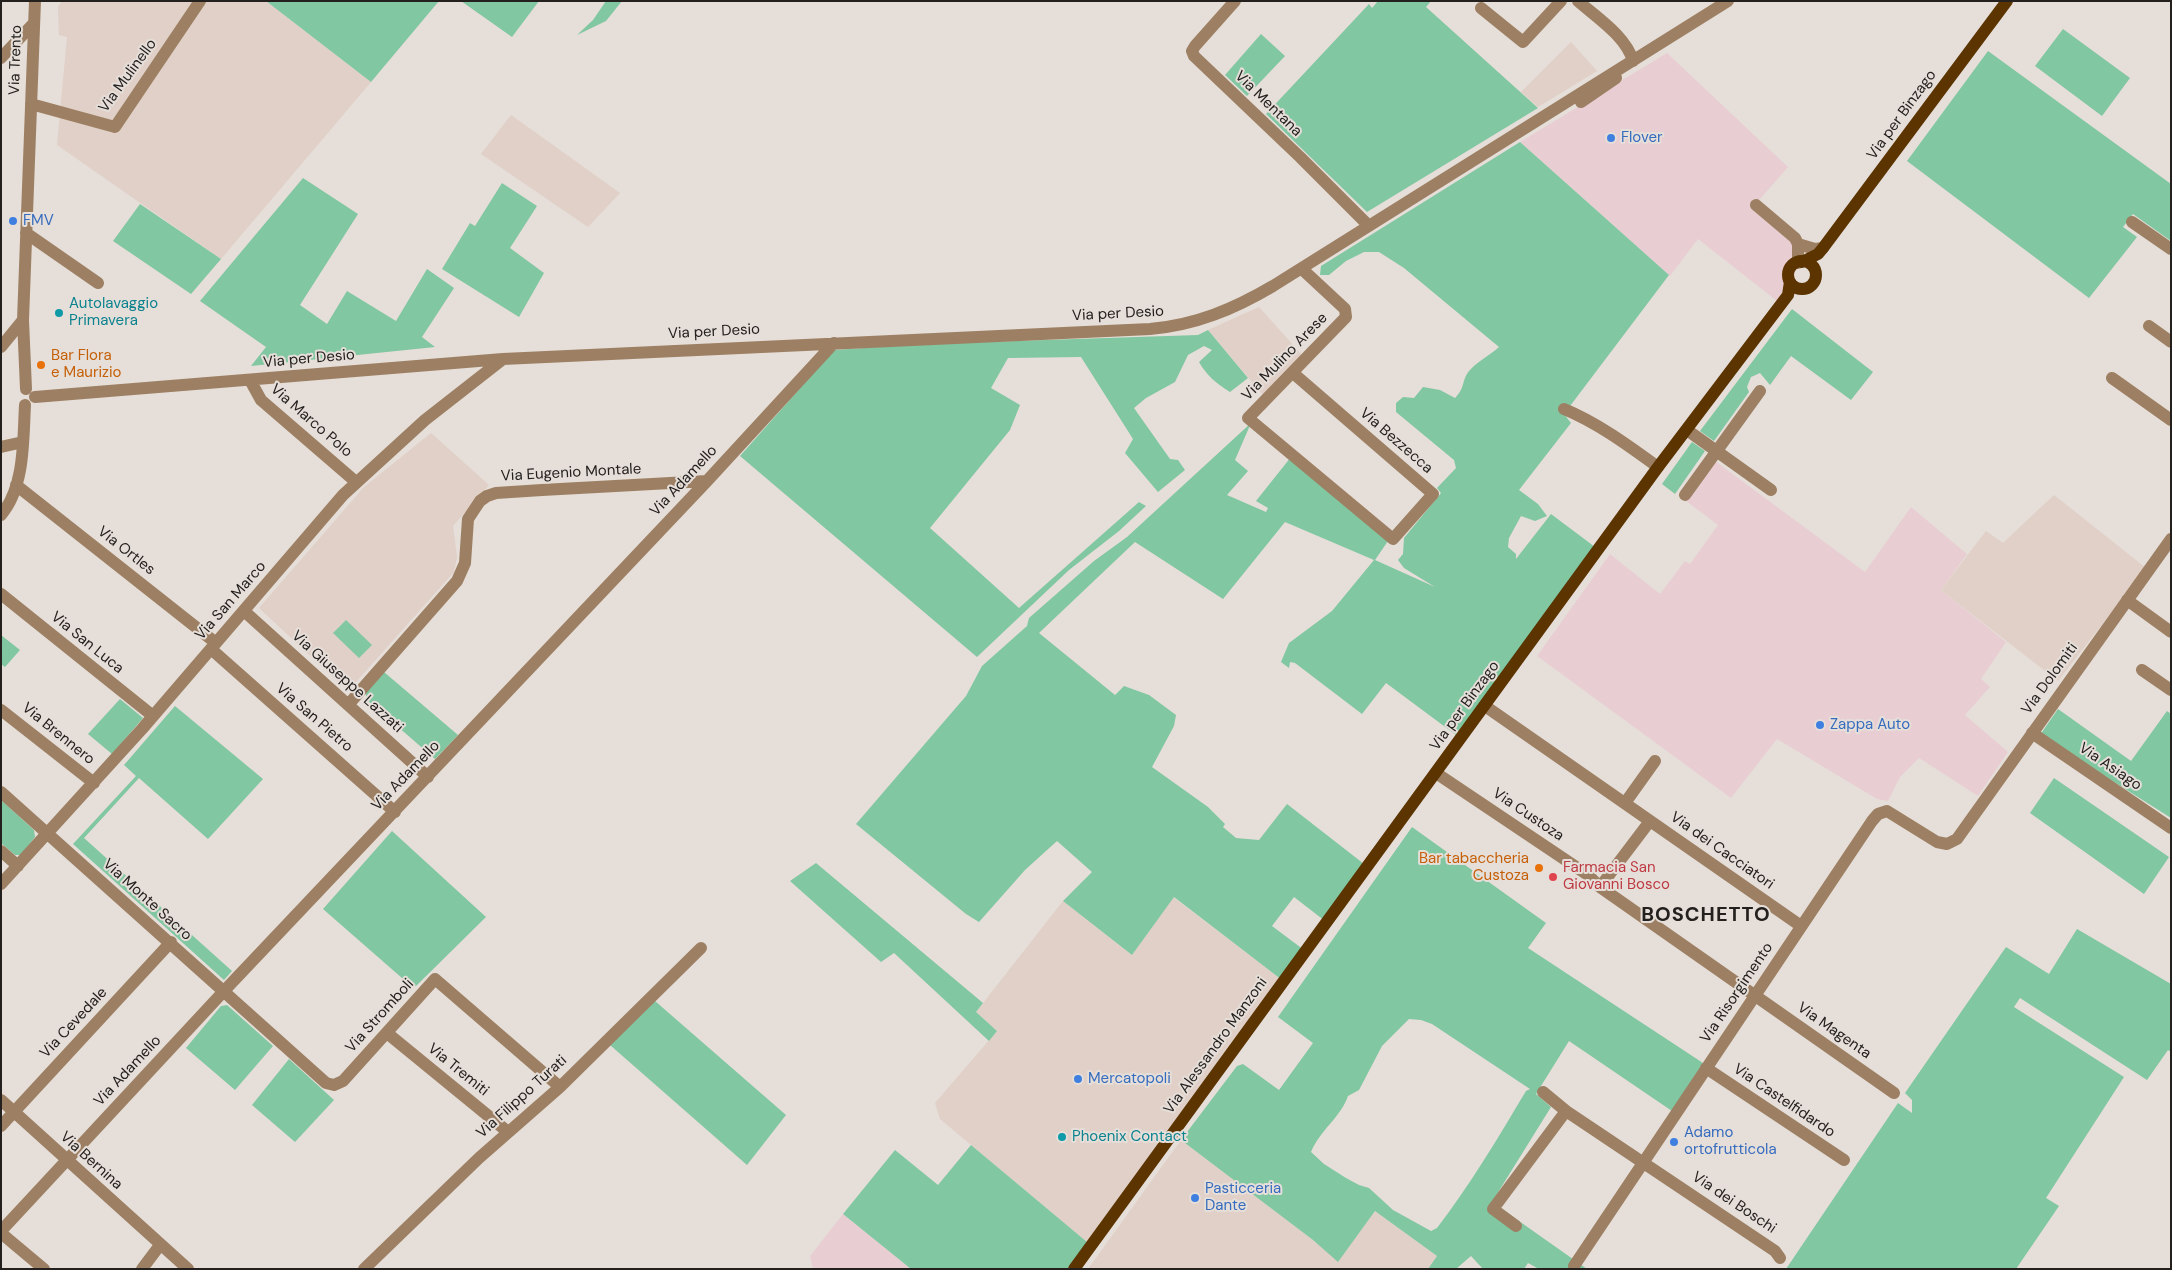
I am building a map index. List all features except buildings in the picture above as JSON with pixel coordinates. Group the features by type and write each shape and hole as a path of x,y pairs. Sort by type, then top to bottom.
{"main road":[{"name":"Via per Binzago","path":"1297,964 1789,289 1789,271 1805,264 1821,251 2007,1"},
{"name":"Via per Binzago","path":"1789,289 1809,288 1814,282 1816,275 1805,264"},
{"name":"Via Alessandro Manzoni","path":"1074,1269 1297,964"}],"street":[{"name":"Via Trento","path":"1,514 6,509 16,485 29,397 23,320 34,1"},
{"name":"Via Mulinello","path":"31,104 115,127 200,1"},
{"name":"Via Mentana","path":"1235,1 1195,46 1192,51 1194,56 1369,226"},
{"path":"1482,8 1523,42 1561,1"},
{"path":"1578,1 1630,50 1633,60"},
{"name":"Via per Desio","path":"29,397 114,392 503,359 1182,326 1234,308 1302,269 1486,153 1517,140 1598,92 1614,80 1633,60 1728,1"},
{"path":"1,58 34,23"},
{"path":"1756,205 1795,238 1798,244 1821,251"},
{"path":"2132,222 2171,249"},
{"path":"26,233 98,283"},
{"name":"Via per Binzago","path":"1798,244 1805,264"},
{"name":"Via Mulino Arese","path":"1302,269 1347,312 1346,317 1294,373 1248,418 1393,539"},
{"path":"1,347 23,320"},
{"path":"2149,326 2171,342"},
{"name":"Via Adamello","path":"1,1232 224,991 707,481 834,343"},
{"name":"Via San Marco","path":"1,884 94,783 356,482 426,420 503,359"},
{"name":"Via Bezzecca","path":"1294,373 1433,494 1393,539"},
{"path":"2112,378 2171,420"},
{"name":"Via Marco Polo","path":"250,380 261,400 356,482"},
{"path":"1685,495 1760,391"},
{"path":"1564,409 1577,414 1658,467"},
{"path":"1687,430 1771,490"},
{"path":"1,447 23,442"},
{"name":"Via Eugenio Montale","path":"348,705 456,581 465,563 468,519 480,501 487,496 496,493 707,481"},
{"name":"Via Ortles","path":"16,485 213,646"},
{"name":"Via Dolomiti","path":"1957,839 2171,539"},
{"name":"Via San Luca","path":"1,594 153,716"},
{"path":"2127,600 2171,632"},
{"name":"Via Giuseppe Lazzati","path":"244,611 428,777"},
{"name":"Via San Pietro","path":"213,646 395,812"},
{"path":"2142,670 2171,690"},
{"name":"Via dei Cacciatori","path":"1485,706 1801,926"},
{"name":"Via Brennero","path":"1,710 94,783"},
{"name":"Via Asiago","path":"2032,733 2171,828"},
{"path":"1624,803 1655,761"},
{"name":"Via Custoza","path":"1436,773 1588,875 1600,887 1755,995"},
{"name":"Via Monte Sacro","path":"1,792 224,991"},
{"name":"Via Risorgimento","path":"1574,1266 1878,814 1886,811 1937,842 1947,844 1957,839"},
{"path":"1600,887 1650,821"},
{"path":"1,851 18,866"},
{"name":"Via Cevedale","path":"1,1126 171,942"},
{"name":"Via Filippo Turati","path":"364,1269 508,1132 560,1087 701,948"},
{"name":"Via Stromboli","path":"224,991 326,1083 334,1085 343,1081 435,979 560,1087"},
{"name":"Via Magenta","path":"1755,995 1894,1093"},
{"name":"Via Tremiti","path":"387,1033 508,1132"},
{"name":"Via Castelfidardo","path":"1706,1068 1844,1160"},
{"name":"Via dei Boschi","path":"1543,1092 1566,1111 1775,1251 1780,1258"},
{"name":"Via Bernina","path":"1,1100 188,1269"},
{"path":"1516,1226 1493,1208 1566,1111"},
{"path":"1,1232 44,1269"},
{"path":"142,1269 160,1245"}],"shaded area":[{"path":"62,1 266,1 371,82 221,259 57,145 67,37 59,35 58,7"},
{"path":"1571,42 1597,71 1538,107 1521,92"},
{"path":"1667,53 1788,167 1754,206 1794,241 1794,260 1787,270 1786,288 1777,301 1698,239 1670,276 1520,142"},
{"path":"511,115 620,193 588,227 481,154"},
{"path":"1259,307 1303,356 1263,395 1208,330"},
{"path":"431,433 489,485 453,526 457,557 454,572 348,691 259,608 364,487"},
{"path":"1715,461 1865,572 1911,507 1967,554 1941,590 2006,642 1981,679 1990,687 1965,715 2008,752 1978,796 1919,758 1900,777 1888,801 1877,799 1777,739 1731,798 1537,656 1610,554 1660,594 1685,561 1690,564 1718,525 1686,501"},
{"path":"2054,495 2146,568 2058,681 1941,590 1986,531 2003,543"},
{"path":"1173,897 1282,980 1087,1242 940,1119 935,1103 997,1031 976,1012 1063,901 1132,955"},
{"path":"1181,1140 1338,1261 1375,1211 1437,1256 1428,1269 1088,1269"},
{"path":"843,1214 911,1269 813,1269 810,1256"}],"green space":[{"path":"266,1 439,1 371,82"},
{"path":"461,1 539,1 512,37"},
{"path":"606,1 622,1 606,21 577,35 593,20"},
{"path":"1378,1 1431,1 1426,7 1538,108 1367,212 1266,114 1369,4 1372,8"},
{"path":"2063,29 2130,78 2102,116 2035,66"},
{"path":"1261,34 1285,56 1247,96 1225,75"},
{"path":"1988,51 2171,184 2171,241 2133,214 2123,227 2137,237 2089,298 1907,161"},
{"path":"1520,142 1669,275 1564,414 1571,423 1519,490 1538,504 1547,516 1535,521 1521,516 1509,538 1508,547 1516,554 1516,559 1551,514 1595,547 1456,735 1386,683 1362,714 1295,663 1290,662 1289,668 1281,662 1289,643 1332,611 1374,560 1285,522 1223,599 1135,542 1039,633 1115,695 1124,686 1149,695 1176,715 1174,726 1152,767 1208,807 1225,824 1223,827 1236,838 1259,840 1287,804 1364,864 1325,921 1294,897 1272,926 1304,950 1282,980 1174,897 1132,955 1063,901 1092,872 1057,841 1025,870 979,922 966,914 856,824 966,696 982,666 1027,626 1029,618 1094,561 1127,537 1251,423 1235,460 1248,471 1227,495 1266,512 1268,508 1256,501 1291,457 1390,538 1375,560 1435,587 1404,568 1398,560 1403,554 1404,538 1441,493 1437,488 1456,468 1454,460 1396,412 1396,403 1403,397 1414,398 1423,387 1440,390 1455,398 1461,390 1465,377 1470,370 1499,347 1404,268 1379,252 1364,252 1346,261 1329,275 1320,275 1321,266"},
{"path":"303,178 358,214 300,305 327,324 347,291 396,321 427,269 454,288 422,337 435,347 251,366 266,347 200,301"},
{"path":"502,183 537,206 510,248 544,273 519,317 442,269 470,223 475,226"},
{"path":"140,204 221,259 191,294 113,241"},
{"path":"1792,309 1873,372 1851,400 1791,356 1770,385 1760,373 1751,377 1747,387 1749,392 1714,441 1700,431"},
{"path":"1208,330 1248,378 1230,392 1220,385 1199,362 1212,350 1204,346 1188,355 1175,382 1146,398 1134,408 1170,459 1178,460 1185,470 1158,492 1125,453 1133,439 1081,357 1008,358 991,388 1020,405 1010,430 930,528 1019,608 1139,502 1146,506 1119,531 1069,570 977,657 740,456 834,350 923,344 1198,335"},
{"path":"1692,442 1705,451 1675,494 1662,484"},
{"path":"346,620 372,645 359,658 333,633"},
{"path":"1,635 20,650 5,667 1,664"},
{"path":"384,672 458,735 435,759 366,699 366,693"},
{"path":"120,699 143,718 112,754 88,734"},
{"path":"175,706 263,779 208,839 139,778 84,838 232,971 224,980 73,844 136,776 124,765"},
{"path":"2058,709 2131,761 2167,711 2171,714 2171,818 2040,735"},
{"path":"2054,778 2169,857 2144,894 2030,813"},
{"path":"1,800 34,830 35,837 21,855 15,855 1,843"},
{"path":"1412,827 1546,923 1528,948 1703,1063 1672,1111 1569,1041 1536,1094 1551,1107 1492,1202 1587,1269 1539,1269 1528,1263 1524,1269 1483,1269 1471,1256 1456,1269 1428,1269 1437,1256 1375,1211 1338,1262 1313,1240 1181,1140 1237,1066 1243,1064 1279,1090 1313,1043 1278,1017","holes":["1409,1019 1421,1020 1432,1024 1530,1089 1526,1091 1461,1195 1437,1228 1431,1231 1393,1210 1369,1188 1346,1178 1324,1164 1311,1152 1320,1137 1341,1111 1348,1096 1359,1090 1382,1046"]},
{"path":"392,831 486,917 416,986 410,985 323,909"},
{"path":"816,863 983,1003 976,1012 997,1031 989,1041 894,953 881,962 790,881"},
{"path":"2077,929 2171,984 2171,1052 2168,1050 2147,1080 2020,998 2014,1007 2124,1077 2046,1198 2059,1206 2016,1269 1786,1269 1898,1103 1912,1113 1912,1100 1905,1093 2006,947 2049,974"},
{"path":"655,1001 786,1115 747,1165 610,1045"},
{"path":"227,1005 273,1046 235,1090 186,1048 221,1006"},
{"path":"289,1059 334,1100 295,1142 252,1105"},
{"path":"971,1145 1087,1242 1067,1269 911,1269 843,1214 895,1150 938,1185"}],"place":[{"name":"Flover","path":"1611,138"},
{"name":"FMV","path":"13,221"},
{"name":"Autolavaggio Primavera","path":"59,313"},
{"name":"Bar Flora e Maurizio","path":"41,365"},
{"name":"Zappa Auto","path":"1820,725"},
{"name":"Bar tabaccheria Custoza","path":"1539,868"},
{"name":"Farmacia San Giovanni Bosco","path":"1553,877"},
{"name":"Mercatopoli","path":"1078,1079"},
{"name":"Phoenix Contact","path":"1062,1137"},
{"name":"Adamo ortofrutticola","path":"1674,1142"},
{"name":"Pasticceria Dante","path":"1195,1198"}],"district":[{"name":"BOSCHETTO","path":"1706,916"}]}
